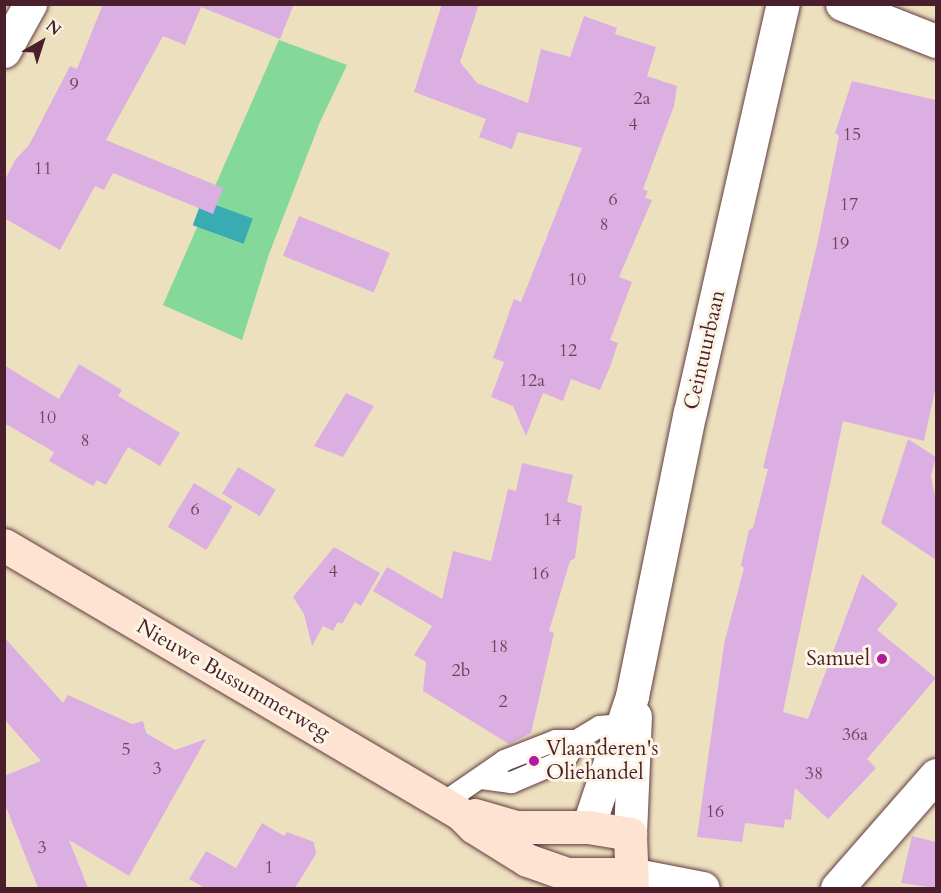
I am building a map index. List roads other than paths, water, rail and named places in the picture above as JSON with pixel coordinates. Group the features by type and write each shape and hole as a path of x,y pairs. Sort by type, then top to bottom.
{"main road":[{"name":"Nieuwe Bussummerweg","path":"4,545 452,808 474,827 527,860 588,881 632,881"},
{"name":"Nieuwe Bussummerweg","path":"452,808 516,827 588,827 630,834"},
{"name":"Ceintuurbaan","path":"588,827 588,881"},
{"name":"Ceintuurbaan","path":"630,834 632,881"}],"street":[{"path":"4,51 30,4"},
{"name":"Ceintuurbaan","path":"588,827 630,716 690,412 783,4"},
{"path":"842,4 936,41"},
{"name":"Ceintuurbaan","path":"630,716 630,834"},
{"path":"837,888 936,775"},
{"path":"632,881 703,888"}],"lane":[{"path":"452,808 481,778 511,782 565,759 576,740 599,726 630,716"}],"water":[{"path":"202,200 253,218 244,244 193,225"}],"place":[{"name":"Samuel","path":"882,659"},
{"name":"Vlaanderen's Oliehandel","path":"534,761"}]}
